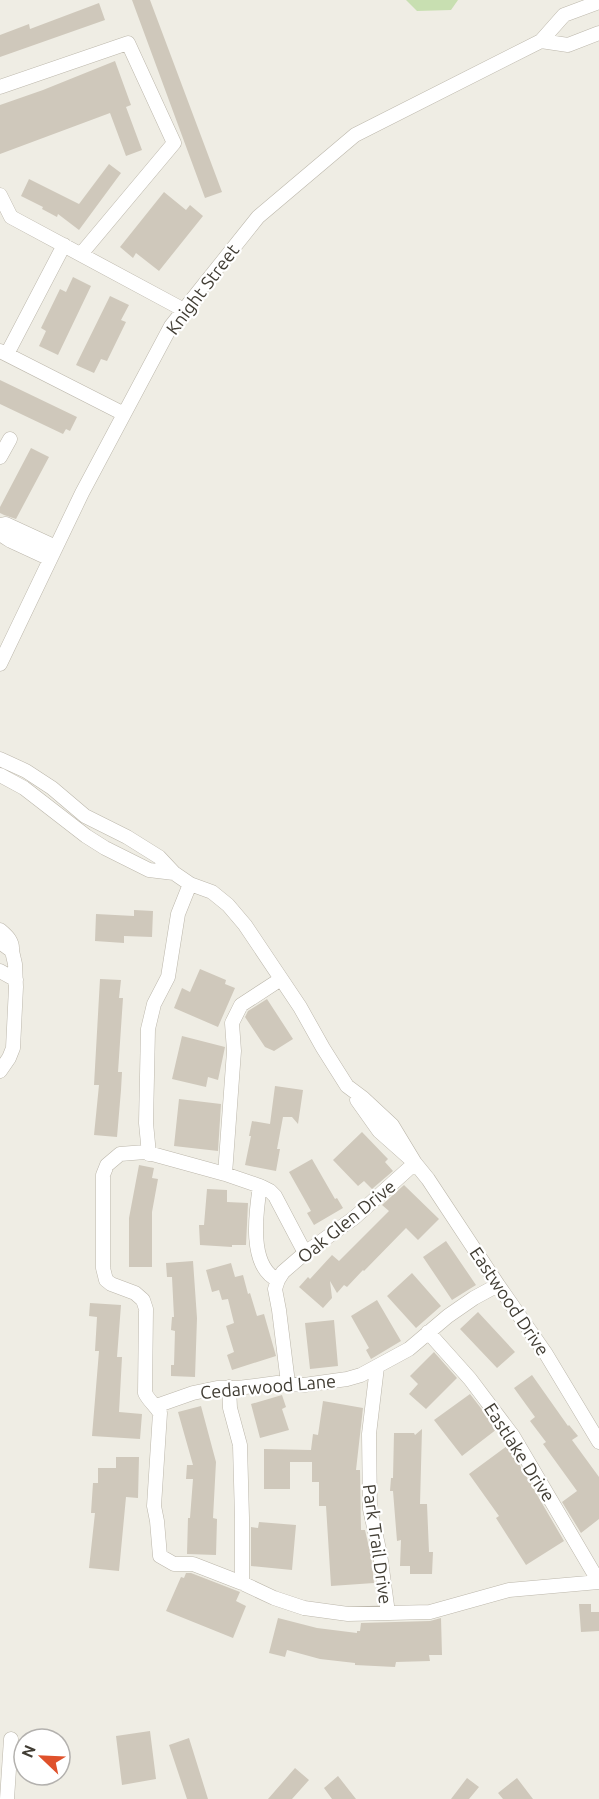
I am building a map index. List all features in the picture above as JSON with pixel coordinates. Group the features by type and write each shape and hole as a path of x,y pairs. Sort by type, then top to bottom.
{"street":[{"name":"Knight Street","path":"0,664 82,493 171,326 258,217 355,135 540,41 564,15 599,2"},
{"path":"540,41 568,45 599,33"},
{"path":"0,87 128,43 174,143 81,254"},
{"path":"0,195 11,217 184,310"},
{"path":"64,245 3,353 124,414"},
{"path":"0,457 10,439"},
{"path":"0,525 6,524 53,553"},
{"path":"0,534 11,541 53,553"},
{"name":"Eastwood Drive","path":"0,759 26,771 52,788 94,822 118,831 159,857 174,873 190,884 212,892 228,905 245,925 281,979 347,1086 392,1125 415,1163 546,1354 599,1442"},
{"name":"Eastwood Drive","path":"0,775 24,788 105,848 149,870 174,873"},
{"path":"149,1154 146,1123 148,1029 154,1004 168,976 177,914 190,884"},
{"path":"0,930 12,944 16,980 13,1048 0,1071"},
{"path":"0,942 12,951"},
{"path":"0,971 16,980"},
{"path":"225,1174 234,1051 232,1023 241,1005 281,979"},
{"path":"305,1253 275,1196 260,1186 225,1174 149,1154 130,1152 120,1154 104,1170 102,1249 106,1280 135,1293 143,1300 146,1309 145,1393 160,1413 154,1506 160,1556 174,1564 193,1564 304,1608 348,1614 430,1612 509,1590 599,1582"},
{"name":"Oak Glen Drive","path":"278,1280 283,1272 305,1253 354,1218 415,1163"},
{"path":"260,1186 256,1236 259,1258 273,1278 278,1280 275,1289 288,1383"},
{"name":"Cedarwood Lane","path":"156,1406 193,1393 217,1388 278,1383 304,1385 361,1375 409,1349 474,1298 498,1285"},
{"name":"Eastlake Drive","path":"428,1332 476,1387 513,1436 599,1582"},
{"name":"Park Trail Drive","path":"377,1367 369,1434 370,1509 380,1554 388,1613"},
{"path":"229,1387 230,1408 240,1445 242,1583"},
{"path":"7,1799 11,1739"}],"green space":[{"path":"406,0 458,0 451,10 417,11"}],"building":[{"path":"132,0 150,0 222,192 205,198"},
{"path":"99,3 105,20 0,57 0,35 29,24 30,29"},
{"path":"115,61 131,105 126,107 142,150 126,156 110,113 0,154 0,105"},
{"path":"109,164 121,173 79,230 58,214 57,217 21,196 29,179 79,204"},
{"path":"164,192 186,210 190,205 203,216 159,271 136,253 133,258 120,247"},
{"path":"73,277 91,286 58,355 39,346 46,331 41,328 60,289 66,292"},
{"path":"110,296 129,305 121,320 126,322 107,361 101,359 94,373 76,365"},
{"path":"0,380 77,417 70,431 66,429 63,434 0,404"},
{"path":"31,448 49,457 16,519 0,513 0,507"},
{"path":"134,910 153,911 152,937 124,936 124,943 95,941 96,914 134,916"},
{"path":"200,969 226,980 225,984 235,988 218,1027 174,1008 182,988 190,992"},
{"path":"100,979 121,980 119,998 123,998 118,1072 122,1072 117,1137 94,1135 99,1085 94,1085"},
{"path":"267,999 293,1039 274,1051 265,1047 245,1017 248,1011"},
{"path":"182,1036 225,1047 218,1080 208,1077 206,1087 172,1079"},
{"path":"275,1086 303,1090 298,1124 292,1117 283,1117 277,1149 280,1149 276,1171 245,1165 252,1121 270,1124"},
{"path":"179,1099 221,1104 218,1151 174,1146"},
{"path":"362,1132 388,1159 385,1162 393,1171 372,1189 364,1181 358,1186 333,1160"},
{"path":"312,1159 335,1199 337,1198 343,1208 314,1225 307,1213 311,1211 289,1172"},
{"path":"139,1165 154,1168 152,1178 158,1179 152,1212 152,1267 129,1267 129,1218"},
{"path":"404,1185 439,1219 418,1240 406,1228 364,1271 337,1293 330,1281 332,1298 323,1308 299,1287 308,1277 310,1279 332,1255 339,1261 389,1211 382,1205"},
{"path":"207,1189 227,1190 227,1202 248,1203 246,1245 232,1245 232,1247 200,1245 199,1225 204,1225"},
{"path":"446,1241 476,1285 452,1300 423,1257"},
{"path":"193,1261 197,1318 195,1377 171,1376 171,1365 174,1365 175,1331 171,1330 172,1317 174,1317 172,1277 167,1277 166,1263"},
{"path":"231,1263 235,1277 243,1275 257,1316 264,1314 276,1356 232,1370 227,1355 234,1352 226,1326 234,1323 228,1299 222,1300 219,1290 212,1292 206,1270"},
{"path":"412,1273 441,1306 416,1328 387,1296"},
{"path":"377,1300 401,1341 371,1359 366,1350 369,1348 351,1316"},
{"path":"90,1303 121,1305 117,1357 122,1357 119,1412 142,1414 140,1439 92,1436 99,1351 95,1351 97,1317 89,1316"},
{"path":"478,1312 515,1352 497,1368 460,1329"},
{"path":"334,1320 338,1366 310,1369 305,1323"},
{"path":"434,1352 457,1378 426,1409 409,1394 418,1384 410,1376"},
{"path":"532,1375 568,1426 578,1436 572,1440 599,1477 599,1519 581,1533 562,1502 577,1491 543,1444 546,1442 530,1421 535,1417 514,1388"},
{"path":"470,1394 497,1429 462,1456 434,1420"},
{"path":"282,1395 286,1407 282,1409 289,1430 260,1438 251,1404"},
{"path":"323,1401 363,1408 356,1470 360,1470 361,1530 365,1530 374,1583 331,1586 326,1506 319,1506 319,1482 312,1482 312,1462 290,1462 290,1489 264,1489 264,1449 311,1450 313,1434 318,1435"},
{"path":"201,1406 216,1462 213,1518 217,1519 216,1555 187,1554 188,1518 190,1518 193,1479 186,1479 187,1465 193,1465 178,1412"},
{"path":"422,1429 420,1504 427,1504 429,1552 433,1552 432,1574 410,1574 410,1566 400,1566 401,1540 397,1541 393,1491 390,1491 391,1478 393,1478 394,1433 414,1433 415,1435"},
{"path":"507,1446 564,1541 526,1565 496,1518 499,1516 469,1474"},
{"path":"116,1457 139,1457 138,1498 126,1497 119,1571 89,1568 95,1513 91,1513 93,1483 98,1483 98,1468 116,1468"},
{"path":"259,1522 296,1525 292,1570 251,1566 251,1527 258,1528"},
{"path":"186,1573 240,1592 236,1601 246,1606 233,1638 166,1611 181,1577 184,1578"},
{"path":"579,1604 591,1604 591,1612 599,1612 599,1631 581,1632"},
{"path":"278,1618 317,1628 357,1633 360,1631 361,1623 430,1621 441,1618 442,1655 429,1655 430,1661 396,1662 395,1667 355,1665 355,1663 320,1659 287,1650 285,1657 269,1653"},
{"path":"150,1731 156,1779 122,1785 116,1736"},
{"path":"189,1738 208,1799 187,1799 169,1745"},
{"path":"295,1768 309,1780 292,1799 268,1799"},
{"path":"338,1776 356,1799 332,1799 324,1788"},
{"path":"467,1778 479,1787 469,1799 451,1799"},
{"path":"517,1778 533,1799 503,1799 498,1793"}]}
